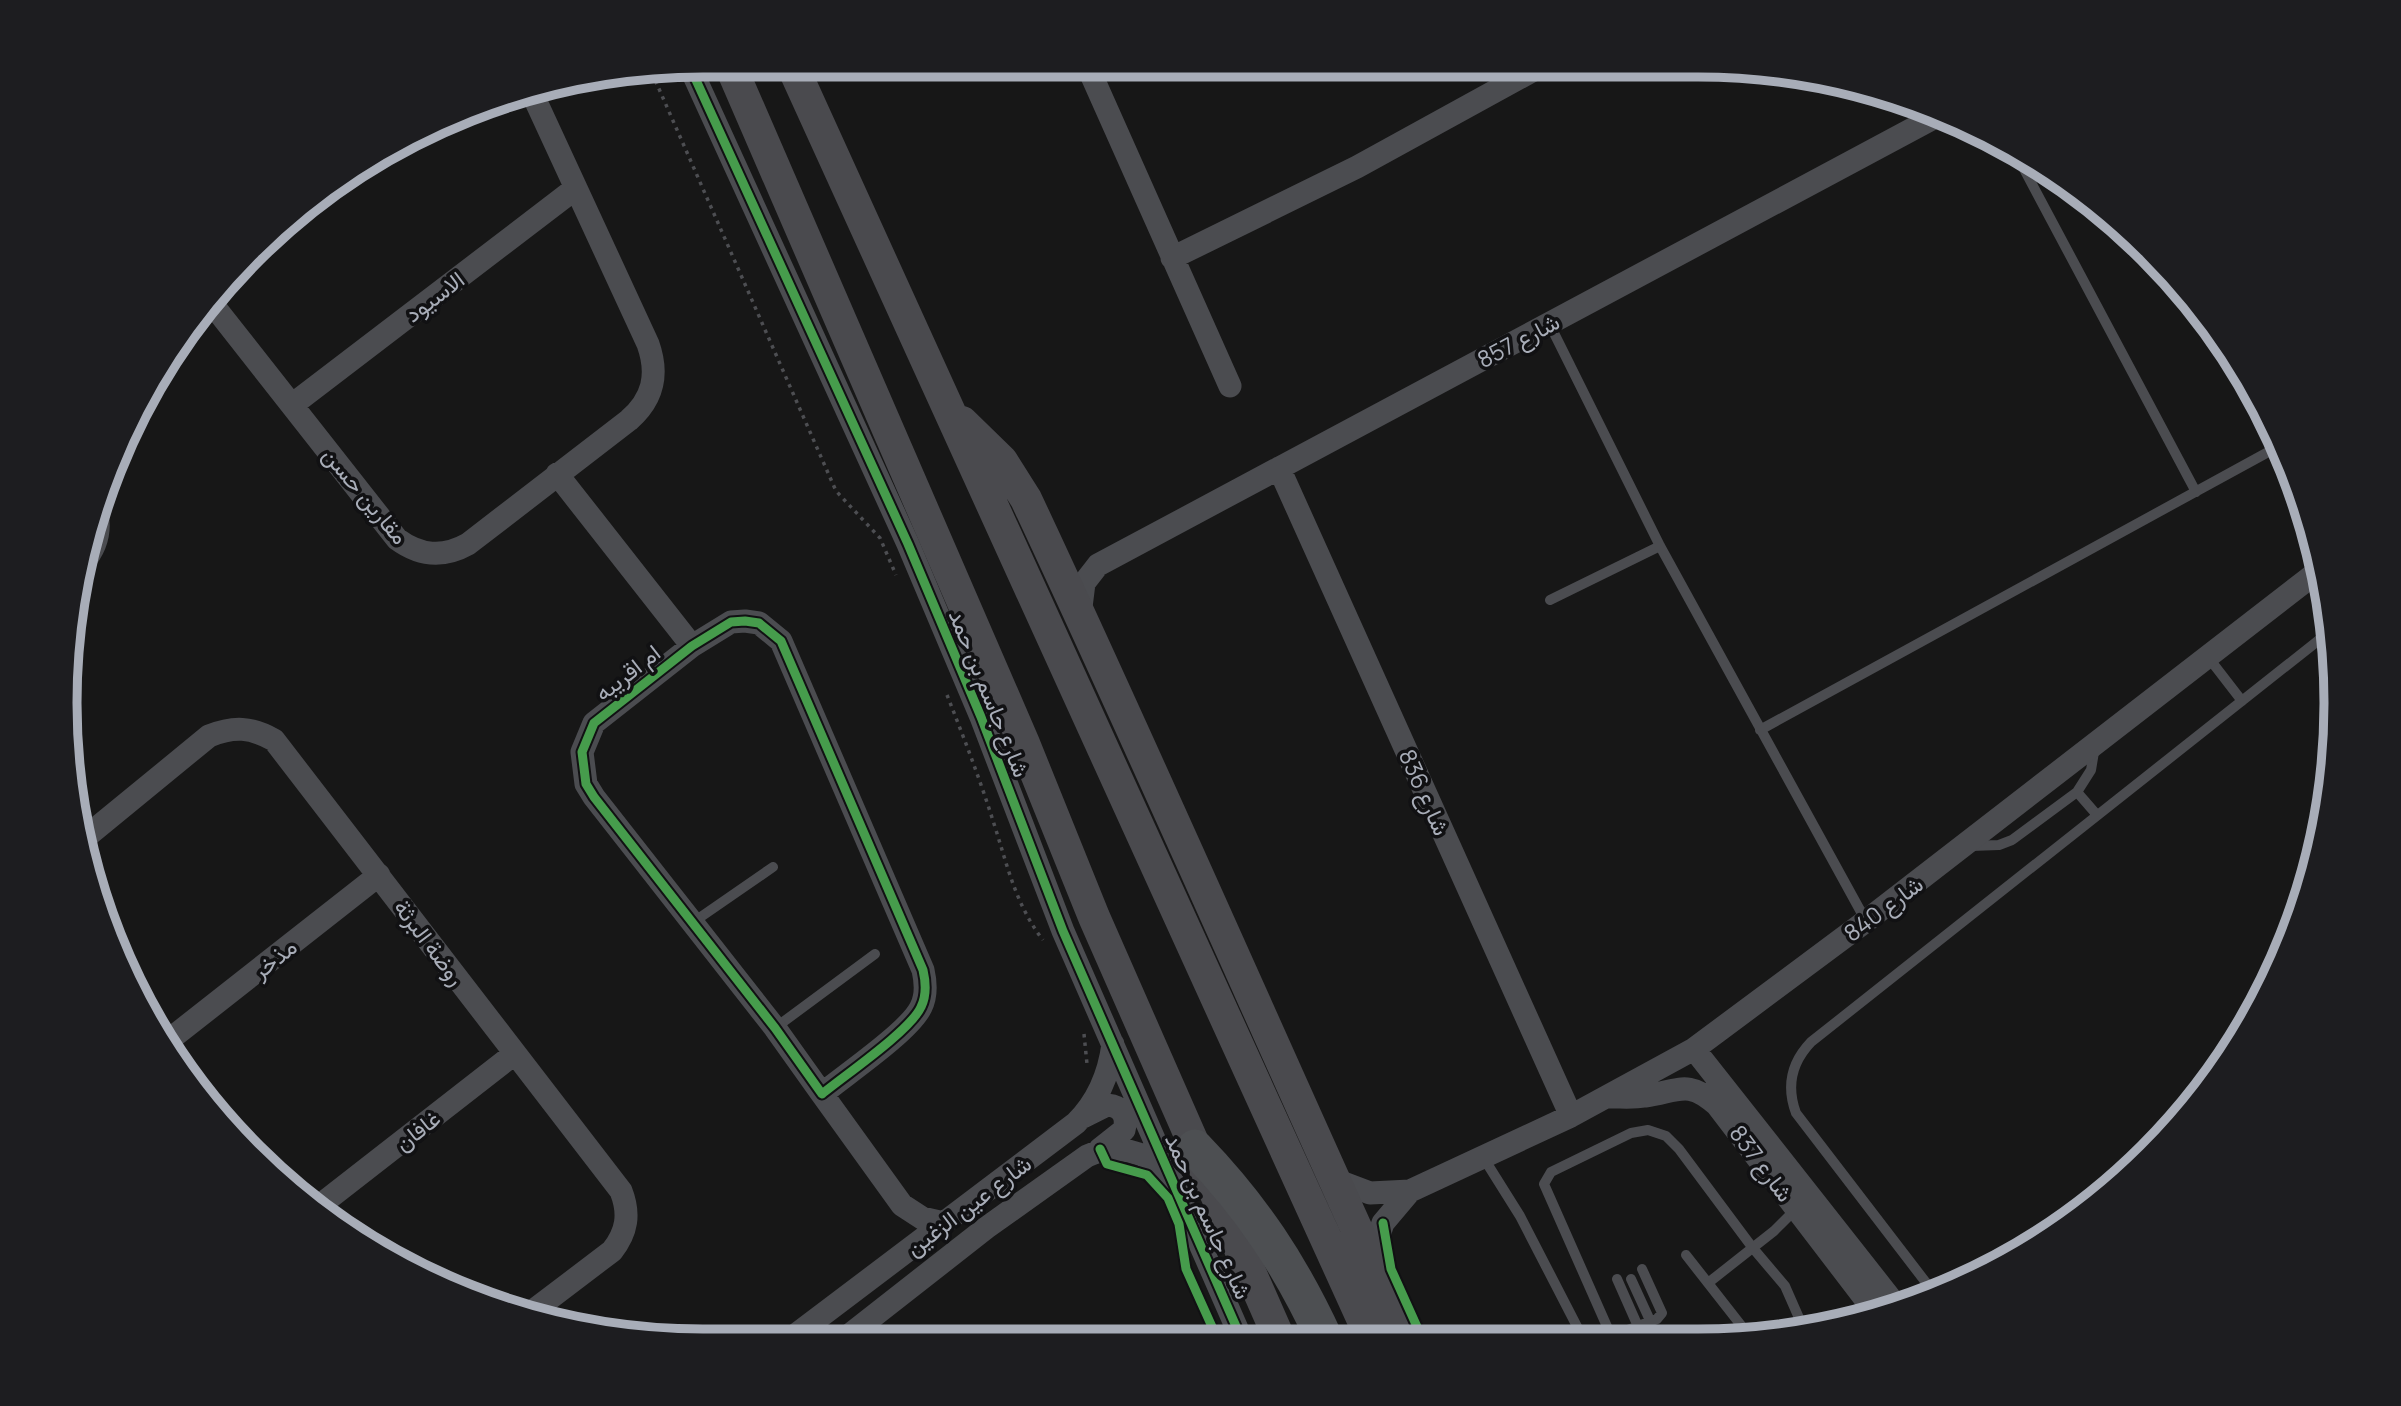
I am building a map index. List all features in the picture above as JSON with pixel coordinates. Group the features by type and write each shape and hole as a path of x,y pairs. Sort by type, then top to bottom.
{"main road":[{"name":"شارع جاسم بن حمد","path":"735,77 1275,1329"},
{"path":"798,77 1367,1329"},
{"path":"952,414 987,444 1008,470 1050,551 1264,1017 1400,1329"},
{"path":"1216,994 1247,1022 1276,1082 1307,1118"},
{"path":"1195,1148 1238,1193 1273,1243 1305,1297 1320,1329"}],"street":[{"name":"شارع جاسم بن حمد","path":"695,77 908,544 981,717 1058,919 1236,1329"},
{"path":"1092,77 1230,386"},
{"path":"1172,258 1357,167 1521,77"},
{"name":"مقارين حسن","path":"216,309 397,539 419,552 445,554 457,550 639,411 653,386 654,372 648,344 535,100"},
{"name":"شارع 857","path":"1098,565 1928,121"},
{"name":"الاسيود","path":"292,405 576,188"},
{"name":"شارع 836","path":"1279,468 1571,1116"},
{"path":"557,474 691,646"},
{"path":"1050,551 1098,565 1084,583 1080,616"},
{"name":"شارع 840","path":"1333,1179 1370,1193 1409,1191 1571,1116 1694,1049 1965,846 2311,577"},
{"name":"ام اقريبه","path":"822,1094 911,1021 925,997 923,970 781,640 765,627 745,621 731,622 691,646 604,712 586,737 582,752 586,784 775,1028 822,1094 902,1205 922,1217 944,1223"},
{"name":"روضة البرثة","path":"91,833 209,736 242,728 259,731 274,740 621,1191 627,1216 625,1229 612,1251 538,1307"},
{"name":"مذخر","path":"174,1036 379,875"},
{"name":"شارع عين الزغين","path":"1082,1117 1104,1083 1112,1044"},
{"name":"شارع 837","path":"1694,1049 1891,1299"},
{"name":"غافان","path":"324,1202 514,1054"},
{"name":"شارع 837","path":"1609,1097 1646,1096 1682,1088 1706,1095 1717,1105 1796,1209 1866,1306"},
{"name":"شارع عين الزغين","path":"804,1329 1082,1117 1107,1105 1121,1109 1125,1116 1124,1130 986,1228 857,1329"},
{"path":"1100,1149 1142,1155 1168,1171"},
{"name":"شارع 840","path":"1371,1259 1382,1223 1409,1191"},
{"name":"ام اقريبه","path":"902,1205 908,1250"}],"lane":[{"path":"2024,169 2196,492"},
{"path":"1549,324 1660,546 1866,921"},
{"path":"1760,730 2270,451"},
{"path":"1550,600 1660,546"},
{"path":"1928,1285 1796,1114 1790,1088 1795,1062 1811,1042 2321,639"},
{"path":"2208,657 2242,701"},
{"path":"1965,846 1999,845 2012,840 2077,792 2091,770 2095,744"},
{"path":"2077,792 2097,815"},
{"path":"692,923 773,867"},
{"path":"775,1028 875,954"},
{"path":"1609,1329 1544,1189 1545,1179 1550,1172 1631,1133 1657,1132 1679,1149 1752,1247 1785,1286 1800,1320"},
{"path":"1483,1157 1520,1216 1578,1329"},
{"path":"1708,1283 1796,1209"},
{"path":"1686,1255 1743,1328"},
{"path":"1633,1329 1660,1317 1662,1309 1642,1269"},
{"path":"1617,1279 1637,1327"},
{"path":"1631,1279 1654,1329"}],"path":[{"path":"655,79 836,491 880,538 901,586"},
{"path":"946,692 990,814 1011,883 1025,917 1046,943"},
{"path":"1082,1026 1087,1070"}],"cycle path":[{"path":"695,77 908,544 981,717 1063,931 1237,1329"},
{"path":"745,621 759,623 781,641 925,980 924,998 915,1017 891,1040 822,1094 775,1028 586,784 582,752 594,723 692,646 731,622 745,621"},
{"path":"1100,1149 1107,1164 1147,1175 1168,1198 1179,1224 1186,1269 1213,1329"},
{"path":"1383,1223 1391,1269 1418,1329"}]}
